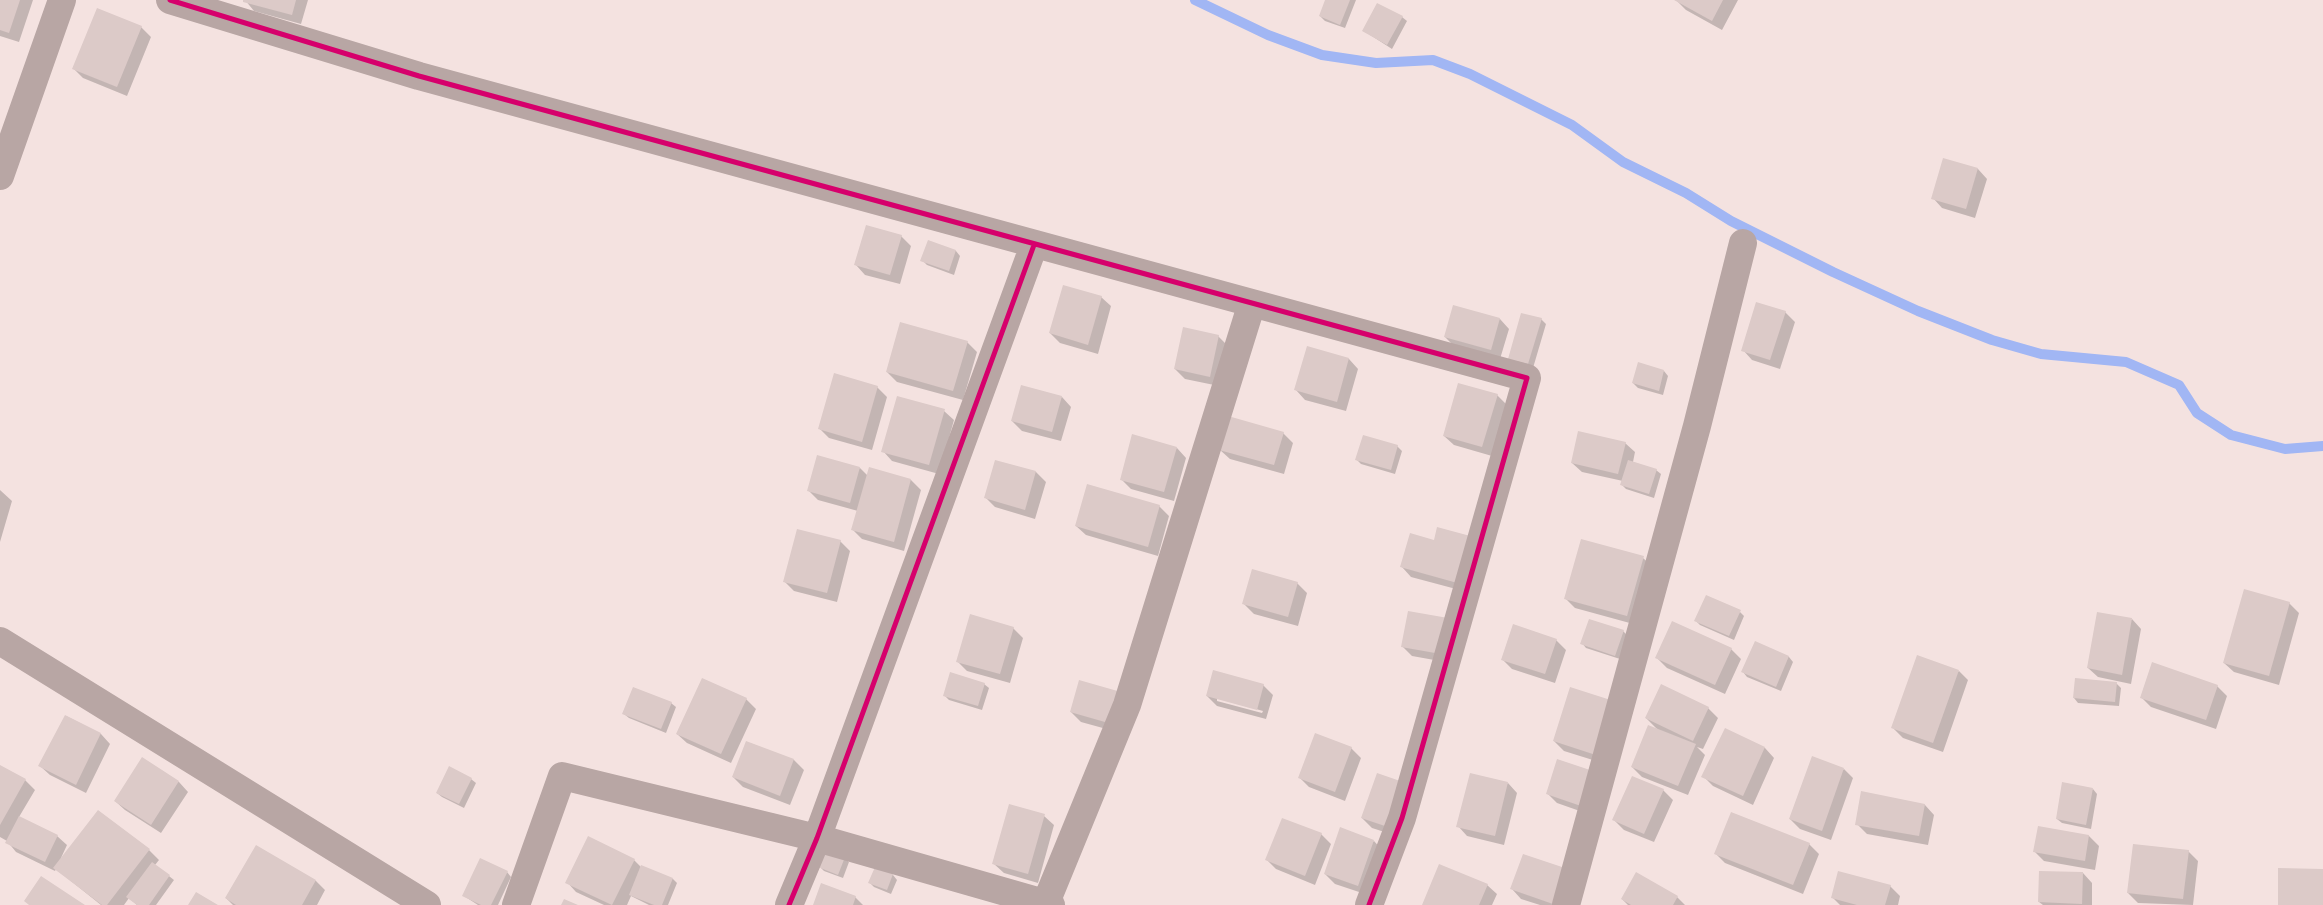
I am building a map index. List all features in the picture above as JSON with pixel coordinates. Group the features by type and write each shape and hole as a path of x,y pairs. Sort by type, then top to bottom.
{"street":[{"path":"0,176 62,0"},
{"path":"170,0 419,76 1527,378 1402,818 1369,905"},
{"path":"1566,905 1697,426 1743,243"},
{"path":"789,905 817,838 1034,245"},
{"path":"516,905 562,776 817,838 1048,904 1127,705 1252,304"},
{"path":"0,641 427,905"}],"building":[{"path":"0,0 20,0 9,33 0,30"},
{"path":"243,0 296,0 292,15 243,2"},
{"path":"1325,0 1350,0 1340,25 1319,16"},
{"path":"1674,0 1723,0 1712,21"},
{"path":"1377,3 1403,16 1387,45 1362,31"},
{"path":"97,8 142,26 117,87 72,69"},
{"path":"1943,158 1978,168 1966,209 1931,199"},
{"path":"866,225 902,235 890,275 854,265"},
{"path":"928,240 956,250 949,271 920,261"},
{"path":"1063,285 1102,296 1088,345 1049,333"},
{"path":"1756,302 1786,311 1770,360 1741,351"},
{"path":"1453,305 1500,318 1491,350 1444,337"},
{"path":"1521,313 1542,318 1528,364 1508,359"},
{"path":"900,322 968,341 953,391 886,372"},
{"path":"1183,327 1219,335 1210,377 1174,369"},
{"path":"1307,346 1349,358 1337,402 1294,390"},
{"path":"1638,362 1664,370 1659,391 1632,383"},
{"path":"834,373 878,386 862,442 818,429"},
{"path":"1458,383 1498,394 1482,447 1443,436"},
{"path":"1021,385 1062,396 1052,432 1011,421"},
{"path":"897,396 945,409 929,465 881,452"},
{"path":"1228,416 1284,432 1274,465 1219,450"},
{"path":"1578,431 1626,442 1618,474 1571,463"},
{"path":"1132,434 1177,447 1164,492 1120,480"},
{"path":"1363,435 1398,445 1391,470 1355,460"},
{"path":"817,455 860,467 850,503 807,491"},
{"path":"995,460 1036,471 1025,510 984,498"},
{"path":"1628,460 1657,469 1649,494 1620,485"},
{"path":"869,467 911,479 894,542 851,530"},
{"path":"1087,484 1160,505 1148,547 1075,526"},
{"path":"1437,527 1474,537 1461,584 1400,567 1410,533 1434,540"},
{"path":"797,529 841,540 827,593 783,582"},
{"path":"1581,539 1644,556 1627,616 1564,599"},
{"path":"1252,569 1298,582 1288,617 1242,604"},
{"path":"2244,589 2290,602 2269,676 2223,663"},
{"path":"1706,595 1741,610 1729,636 1694,621"},
{"path":"1408,611 1448,618 1441,654 1401,647"},
{"path":"2097,612 2132,618 2122,675 2087,668"},
{"path":"970,614 1014,627 1000,674 956,662"},
{"path":"1589,619 1624,630 1615,656 1580,644"},
{"path":"1672,621 1732,648 1715,685 1655,658"},
{"path":"1513,624 1557,639 1545,674 1501,660"},
{"path":"1755,641 1789,656 1776,687 1741,672"},
{"path":"1917,655 1959,670 1933,743 1891,728"},
{"path":"2152,662 2218,685 2206,720 2140,698"},
{"path":"1213,670 1264,684 1257,710 1206,696"},
{"path":"950,672 985,683 978,706 943,696"},
{"path":"702,678 747,698 721,754 676,734"},
{"path":"2075,678 2117,682 2115,702 2073,698"},
{"path":"1079,680 1121,692 1112,724 1070,712"},
{"path":"1661,684 1709,707 1693,741 1645,718"},
{"path":"633,687 672,702 661,729 622,714"},
{"path":"1570,687 1620,703 1602,757 1553,741"},
{"path":"65,715 101,733 76,785 38,766"},
{"path":"1648,725 1696,744 1678,786 1631,767"},
{"path":"1725,728 1765,747 1743,796 1701,777"},
{"path":"1315,733 1352,747 1335,792 1298,778"},
{"path":"746,741 794,759 780,796 732,777"},
{"path":"1812,756 1844,768 1822,831 1789,819"},
{"path":"142,757 179,781 151,825 114,801"},
{"path":"1557,759 1596,772 1584,807 1546,794"},
{"path":"0,765 26,779 0,825"},
{"path":"449,766 472,778 459,804 436,793"},
{"path":"1377,773 1406,783 1391,828 1361,818"},
{"path":"1470,773 1508,782 1495,836 1456,827"},
{"path":"1632,776 1664,789 1644,834 1612,820"},
{"path":"2062,782 2093,788 2086,825 2056,819"},
{"path":"1861,791 1925,804 1919,836 1855,825"},
{"path":"1009,804 1045,814 1028,874 992,864"},
{"path":"98,810 150,849 107,905 102,905 53,868"},
{"path":"1731,812 1810,843 1793,885 1714,854"},
{"path":"19,816 58,835 45,862 5,843"},
{"path":"1282,818 1322,833 1305,876 1265,860"},
{"path":"2038,826 2089,835 2085,861 2033,852"},
{"path":"1340,827 1374,840 1358,886 1324,874"},
{"path":"588,836 635,859 612,905 565,883"},
{"path":"2133,844 2189,850 2183,899 2127,893"},
{"path":"256,845 316,880 302,905 236,905 225,898"},
{"path":"825,849 845,857 838,875 818,867"},
{"path":"1523,854 1565,868 1553,904 1510,889"},
{"path":"480,858 508,871 491,905 481,905 462,896"},
{"path":"152,862 170,875 149,905 137,905 126,897"},
{"path":"1439,864 1488,884 1479,905 1422,905"},
{"path":"641,865 673,878 662,905 654,905 629,895"},
{"path":"875,867 893,874 887,890 868,883"},
{"path":"2278,868 2323,869 2323,905 2278,905"},
{"path":"1838,871 1891,885 1885,905 1857,905 1831,898"},
{"path":"2039,871 2083,872 2082,904 2038,902"},
{"path":"1636,872 1678,896 1673,905 1631,905 1621,899"},
{"path":"41,876 85,905 29,905 24,901"},
{"path":"821,883 856,896 853,905 813,905"},
{"path":"196,892 218,905 188,905"},
{"path":"564,899 578,905 561,905"}],"waterway":[{"path":"1195,0 1268,35 1322,55 1376,63 1433,60 1470,74 1572,125 1623,162 1686,193 1731,221 1833,272 1918,311 1992,340 2041,354 2126,362 2179,385 2197,413 2231,435 2285,449 2323,446"}],"cycle path":[{"path":"170,0 419,76 1527,378 1402,818 1369,905"},
{"path":"789,905 817,838 1034,245"}]}
